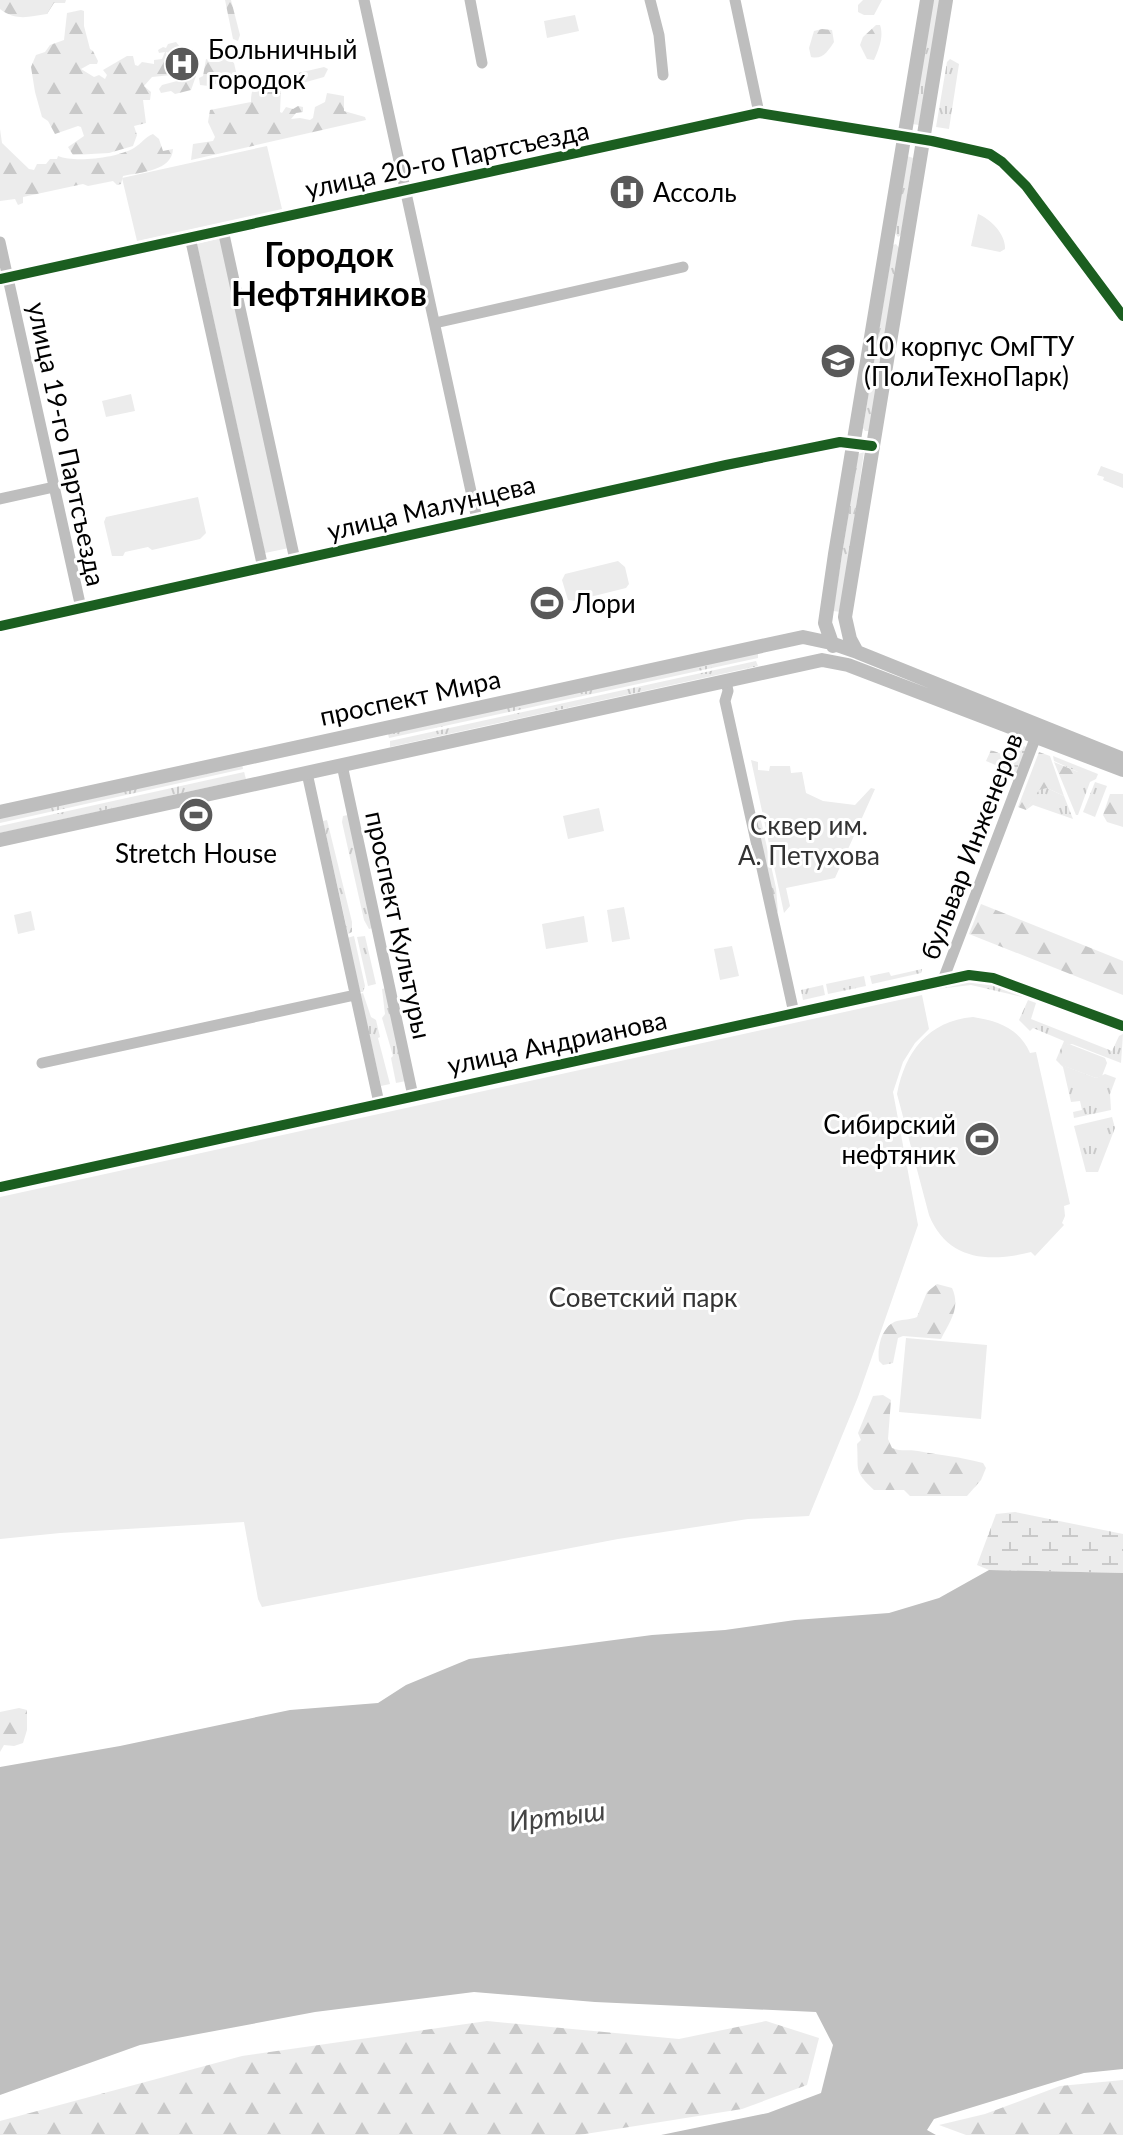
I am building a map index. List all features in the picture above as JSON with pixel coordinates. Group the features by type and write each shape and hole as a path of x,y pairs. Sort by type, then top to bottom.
{"main road":[{"path":"848,665 831,643 825,623 927,0"},
{"path":"857,652 844,623 946,0"},
{"path":"886,239 905,243"},
{"path":"803,637 825,623"},
{"name":"проспект Мира","path":"809,662 831,643 844,623"},
{"name":"проспект Мира","path":"0,812 803,637 857,652 1123,770"},
{"name":"проспект Мира","path":"0,840 829,660 1123,759"},
{"path":"379,729 387,740 385,756"},
{"path":"254,756 251,770 257,784"}],"street":[{"path":"364,0 477,519"},
{"path":"470,0 482,63"},
{"path":"650,0 659,35 663,75"},
{"path":"735,0 759,113"},
{"name":"улица 20-го Партсъезда","path":"4,278 759,113 973,149 1002,162 1026,186 1123,316"},
{"path":"223,230 295,560"},
{"path":"190,237 263,568"},
{"name":"улица 19-го Партсъезда","path":"0,242 4,278 81,608"},
{"path":"435,323 683,267"},
{"name":"улица Малунцева","path":"0,626 726,465 840,442 872,446"},
{"path":"0,499 54,487"},
{"path":"726,681 728,691 725,701 794,1013"},
{"name":"бульвар Инженеров","path":"943,980 1038,732"},
{"name":"проспект Культуры","path":"342,765 413,1096"},
{"path":"307,773 379,1103"},
{"name":"улица Андрианова","path":"0,1187 969,975 993,978 1121,1026"},
{"path":"42,1063 355,995"}],"green space":[{"path":"0,0 66,0 65,3 54,3 47,14 22,17 0,9"},
{"path":"225,0 231,0 240,35 238,41 233,39"},
{"path":"863,0 882,0 874,15 864,15 858,12 858,5"},
{"path":"932,0 940,0 919,125 912,124"},
{"path":"84,11 90,49 98,61 81,69 94,77 99,75 105,79 107,75 103,70 127,56 133,56 138,66 142,62 154,64 154,60 162,59 165,52 159,53 158,50 176,42 180,47 175,55 166,52 168,61 173,64 169,66 171,75 152,77 144,86 151,92 150,100 143,100 146,123 134,126 137,135 133,146 109,153 73,155 68,147 84,136 81,127 55,134 42,117 35,92 31,67 36,55 64,40 67,13"},
{"path":"575,15 579,31 547,38 544,21"},
{"path":"880,25 881,29 880,42 874,60 867,59 860,45 863,37"},
{"path":"832,30 834,42 822,56 811,57 809,48 814,31"},
{"path":"228,58 234,63 237,76 232,81 200,85 199,78 203,76 206,59"},
{"path":"950,59 959,64 949,129 936,127"},
{"path":"324,67 328,69 324,77 281,89 280,112 286,107 303,107 303,112 296,113 291,119 310,120 315,107 325,102 327,93 344,96 344,111 366,120 191,160 193,144 213,141 215,137 208,122 210,110 251,102 253,89 264,81"},
{"path":"184,69 196,76 191,90 161,93 159,89 162,85 177,81 176,76"},
{"path":"0,129 2,143 29,169 34,170 37,164 46,164 58,156 85,159 117,154 134,148 153,134 159,139 163,151 173,149 167,162 146,172 123,176 121,184 113,181 88,186 83,184 23,197 23,203 18,205 15,199 0,201"},
{"path":"267,146 282,209 137,241 122,178"},
{"path":"907,156 913,158 901,235 898,237 895,233"},
{"path":"978,214 997,228 1005,249 1000,252 971,246"},
{"path":"221,238 289,548 265,553 197,244"},
{"path":"893,245 899,248 870,431 865,431 863,428"},
{"path":"131,394 135,411 106,417 102,401"},
{"path":"864,452 841,612 833,611 858,454"},
{"path":"1101,466 1123,474 1123,488 1097,475"},
{"path":"198,497 206,533 200,539 112,556 104,522 106,517"},
{"path":"618,561 625,567 629,584 626,588 568,600 562,580 565,574"},
{"path":"758,650 758,658 389,738 388,734"},
{"path":"756,661 758,666 390,747 390,741"},
{"path":"1012,746 1022,750 1024,746 1028,748 1015,780 1010,779 1011,775 1004,772 1005,769 986,761 991,750 1007,756"},
{"path":"1039,752 1050,756 1064,796 1047,788 1039,790 1026,810 1018,807"},
{"path":"1053,756 1098,774 1090,782 1078,815 1078,772 1054,761"},
{"name":"Сквер им. А. Петухова","path":"751,760 758,762 758,770 769,771 770,766 790,766 791,773 802,772 806,793 823,801 855,805 871,788 875,789 835,878 786,888 790,906 784,913"},
{"path":"1054,762 1078,772 1078,815 1076,815"},
{"path":"242,763 243,769 0,823 0,817"},
{"path":"244,772 246,779 0,833 0,826"},
{"path":"1095,782 1107,786 1095,817 1083,812"},
{"path":"1047,788 1064,796 1073,819 1033,805 1026,810 1038,790"},
{"path":"1110,794 1123,794 1123,827 1107,822 1103,815"},
{"path":"599,808 604,831 568,839 563,816"},
{"path":"348,815 373,928 369,929 364,920 342,822 343,816"},
{"path":"760,816 776,888 778,912 755,817"},
{"path":"327,820 352,922 352,932 348,934 323,821"},
{"path":"981,904 1123,961 1123,995 969,934"},
{"path":"624,907 630,939 612,942 607,910"},
{"path":"31,911 35,930 18,934 14,915"},
{"path":"584,916 588,942 546,949 542,924"},
{"path":"354,936 365,986 363,992 360,992 347,938"},
{"path":"365,936 376,984 368,986 357,937"},
{"path":"732,946 739,976 720,980 714,949"},
{"path":"922,969 921,973 872,984 870,976 889,972 891,976"},
{"path":"864,976 866,986 828,994 826,984"},
{"path":"983,979 1024,993 1022,997 971,985 929,990 930,987"},
{"path":"823,985 825,995 803,1000 801,990"},
{"path":"386,988 406,1081 396,1083 393,1056 382,1018 385,1014 382,989"},
{"path":"363,993 371,1017 376,1020 390,1084 381,1086 360,994"},
{"name":"Советский парк","path":"922,995 929,1029 903,1062 893,1092 918,1225 858,1397 809,1516 748,1519 618,1539 262,1607 244,1522 0,1539 0,1197"},
{"path":"1028,1000 1036,1003 1031,1019 1112,1051 1123,1034 1121,1063 1072,1044 1067,1045 1062,1065 1096,1078 1105,1074 1116,1078 1110,1094 1111,1110 1074,1118 1073,1112 1082,1110 1080,1101 1071,1102 1063,1067 1056,1060 1064,1041 1033,1028 1030,1031 1019,1020"},
{"name":"Сибирский нефтяник","path":"973,1017 1007,1027 1020,1037 1030,1053 1036,1052 1070,1204 1064,1206 1064,1225 1035,1256 1031,1252 985,1257 958,1249 946,1241 929,1215 897,1094 906,1065 921,1041 943,1025"},
{"path":"1069,1044 1105,1058 1107,1063 1102,1076 1096,1078 1061,1065 1059,1060 1064,1046"},
{"path":"1112,1117 1115,1128 1098,1172 1086,1172 1074,1126"},
{"path":"937,1284 952,1288 955,1302 941,1339 898,1338 893,1363 883,1365 879,1355 884,1332 892,1323 917,1317 927,1292"},
{"path":"906,1338 987,1345 981,1419 899,1412"},
{"path":"883,1395 891,1400 888,1439 892,1448 983,1463 986,1468 981,1480 967,1496 910,1496 904,1490 874,1490 863,1478 858,1465 857,1444 861,1440 858,1433 873,1396"},
{"path":"1015,1512 1123,1534 1123,1573 989,1570 977,1565 996,1514"},
{"path":"19,1708 27,1710 27,1730 23,1743 4,1745 0,1752 0,1712"},
{"path":"487,2021 679,2039 766,2021 819,2038 807,2085 742,2109 579,2135 0,2135 0,2121 242,2056"},
{"path":"1123,2080 1123,2135 966,2135 939,2125 985,2114 1060,2086"}],"water":[{"name":"Иртыш","path":"989,1570 1123,1573 1123,2069 1084,2073 934,2119 927,2130 936,2135 661,2135 768,2113 821,2093 833,2045 816,2012 595,2002 474,1992 315,2012 140,2045 0,2095 0,1767 120,1746 290,1710 378,1703 406,1685 469,1659 652,1635 889,1613 939,1598"}],"cycle path":[{"path":"0,279 759,113 932,141 990,154 1026,186 1123,316"},
{"path":"0,626 726,465 840,442 872,446"},
{"path":"0,1187 969,975 993,978 1123,1026"}],"place":[{"name":"Больничный городок","path":"182,64"},
{"name":"Ассоль","path":"627,192"},
{"name":"10 корпус ОмГТУ (ПолиТехноПарк)","path":"838,361"},
{"name":"Лори","path":"547,603"},
{"name":"Stretch House","path":"196,815"},
{"name":"Сибирский нефтяник","path":"982,1139"}],"district":[{"name":"Городок Нефтяников","path":"329,272"}]}
